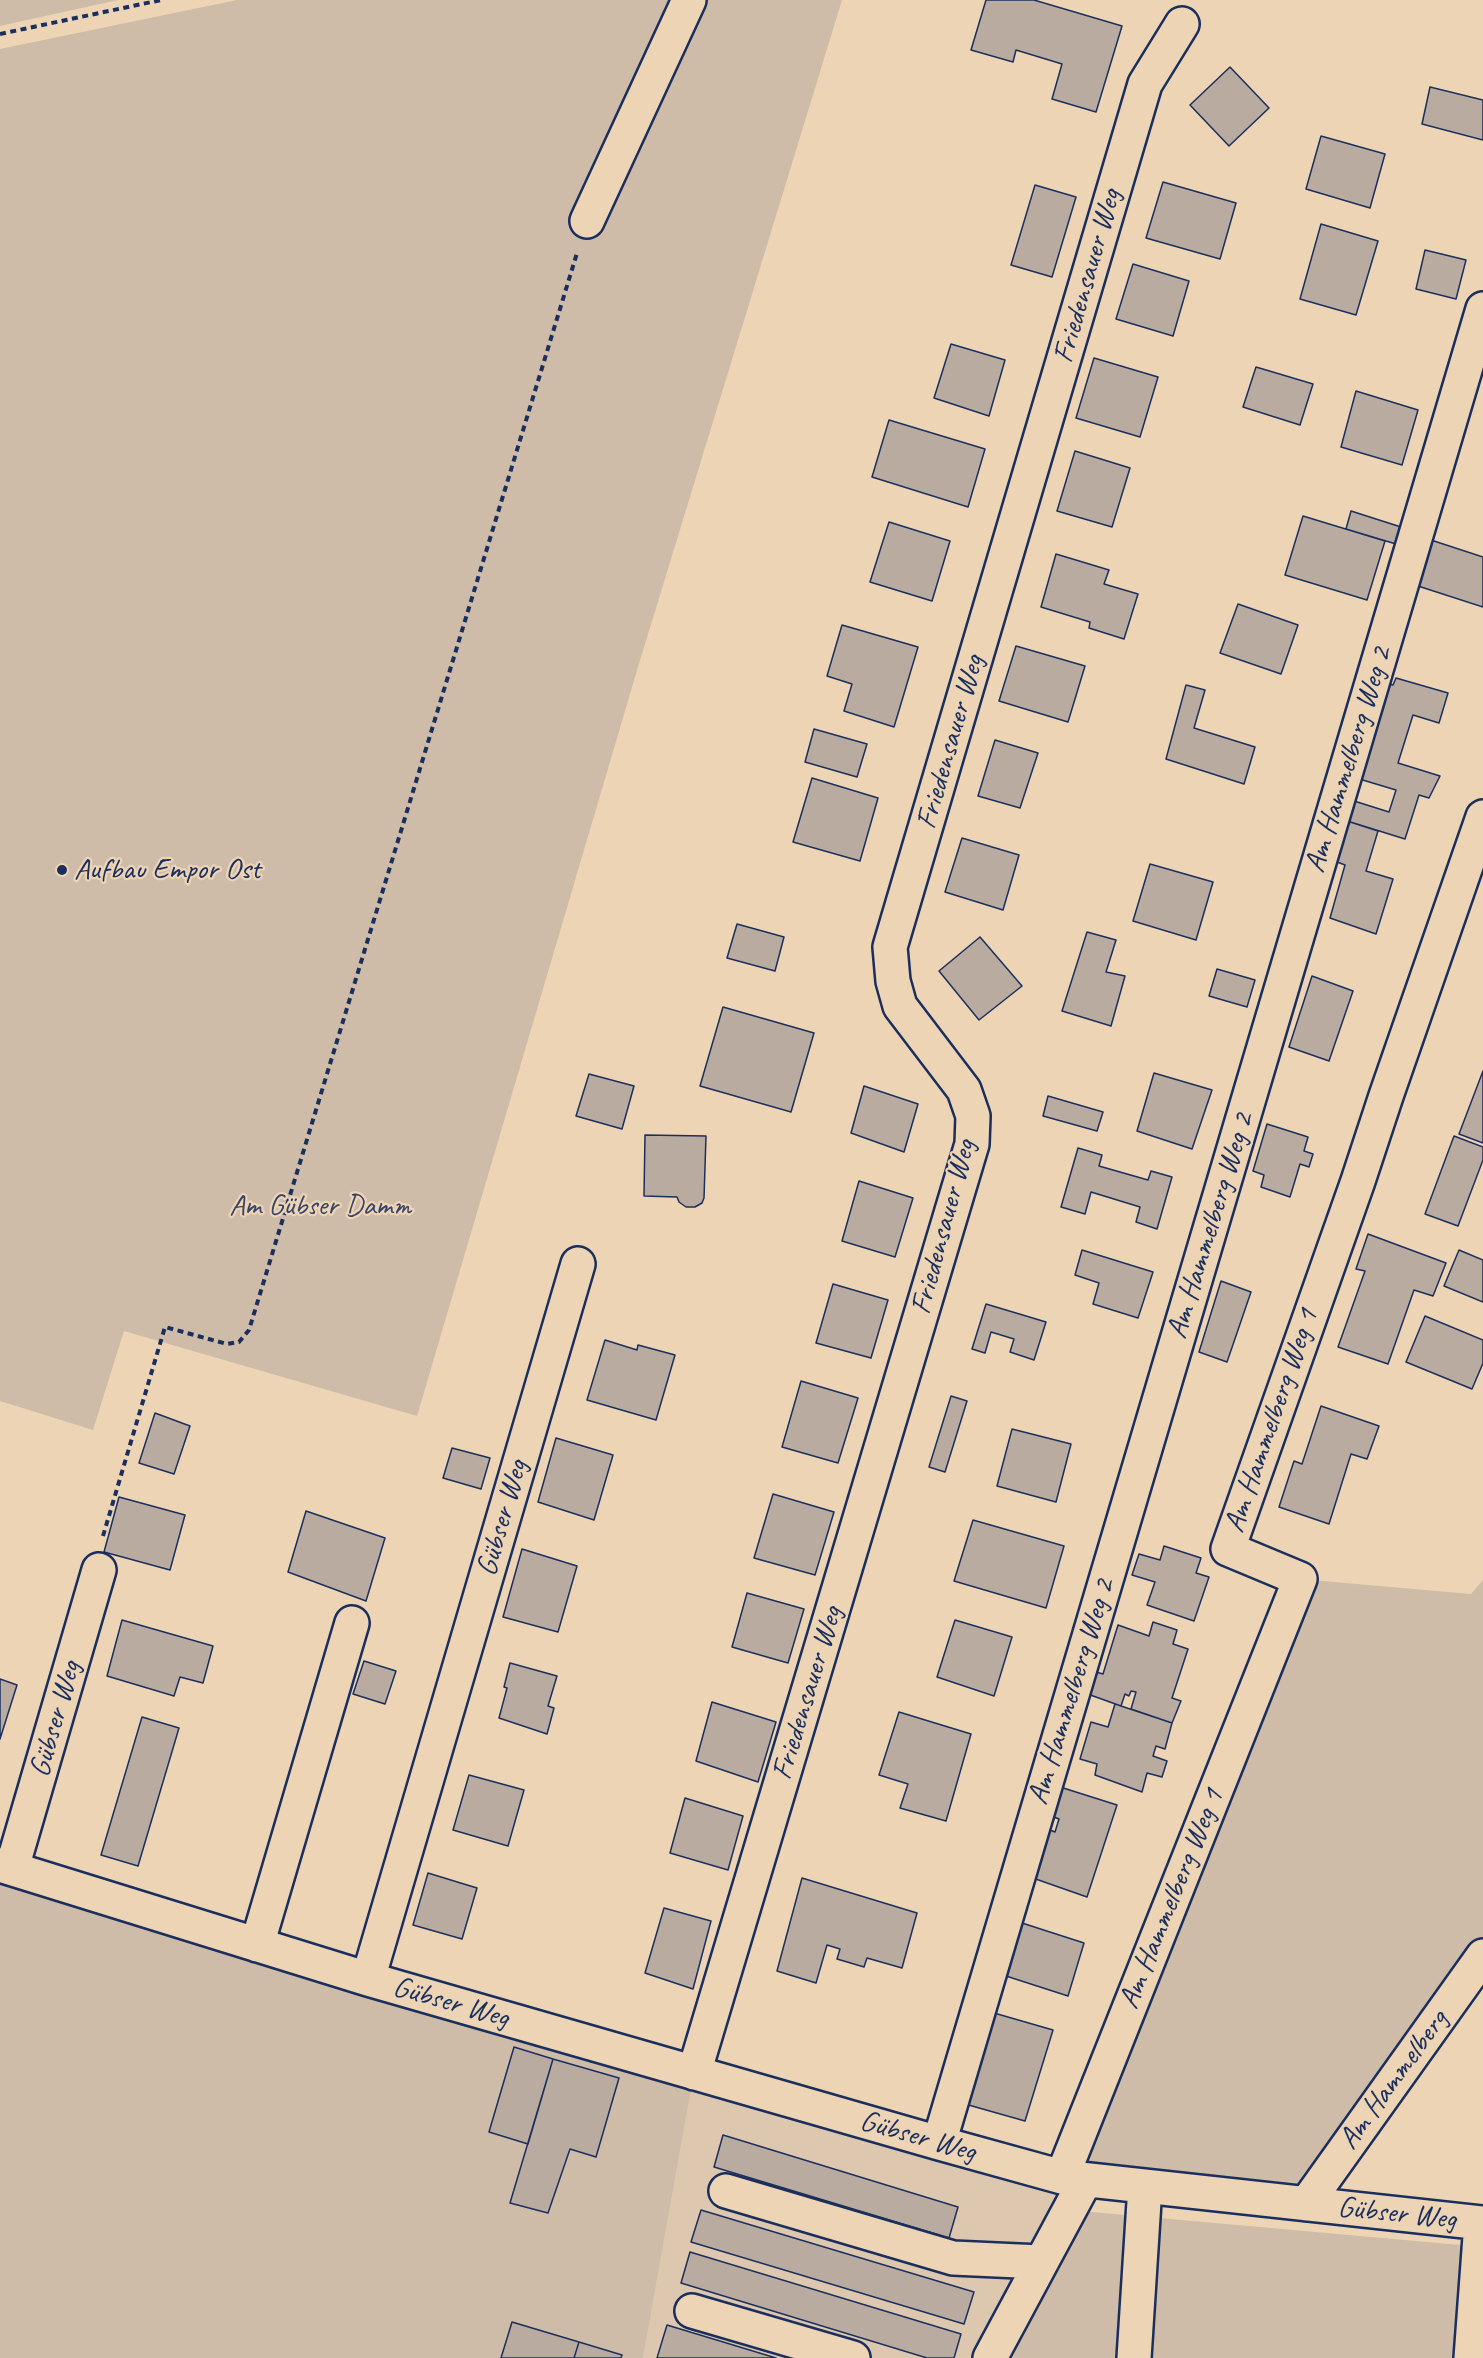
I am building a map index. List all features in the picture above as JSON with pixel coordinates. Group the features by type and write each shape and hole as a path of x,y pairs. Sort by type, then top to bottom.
{"street":[{"path":"587,221 689,0"},
{"name":"Friedensauer Weg","path":"694,2073 972,1144 972,1116 964,1090 900,1006 893,981 890,947 1145,84 1182,24"},
{"name":"Am Hammelberg Weg 2","path":"939,2144 1483,309"},
{"name":"Am Hammelberg Weg 1","path":"1074,2179 1300,1579 1227,1549 1358,1181 1483,817"},
{"name":"Gübser Weg","path":"368,1979 578,1264"},
{"name":"Gübser Weg","path":"99,1570 6,1867 368,1979 939,2144 1074,2179 1482,2223"},
{"path":"257,1945 352,1623"},
{"name":"Am Hammelberg","path":"1306,2204 1483,1956"},
{"path":"990,2358 1041,2262 1074,2179"},
{"path":"1134,2358 1145,2186"},
{"path":"726,2191 953,2258 1041,2262"},
{"path":"1471,2358 1482,2223"},
{"path":"692,2311 853,2358"}],"path":[{"path":"0,34 161,0"},
{"path":"99,1570 96,1558 165,1328 226,1344 239,1342 249,1330 587,221"}],"shaded area":[{"path":"694,2073 1085,2181 990,2358 643,2358"}],"green space":[{"path":"0,0 118,0 0,26"},
{"name":"Am Gübser Damm","path":"237,0 842,0 638,667 417,1416 124,1331 93,1430 0,1401 0,49"},
{"path":"1300,1579 1471,1594 1483,1580 1483,1956 1306,2204 1062,2177"},
{"path":"0,1865 694,2073 643,2358 0,2358"},
{"path":"1081,2211 1483,2247 1483,2358 1006,2358"}],"building":[{"path":"986,0 1034,0 1122,26 1096,112 1052,99 1062,64 1016,50 1013,62 971,50"},
{"path":"1230,67 1269,108 1229,146 1190,105"},
{"path":"1430,87 1483,100 1483,140 1422,124"},
{"path":"1321,136 1385,154 1370,208 1306,189"},
{"path":"1163,182 1236,203 1220,259 1146,238"},
{"path":"1035,185 1076,197 1052,277 1011,265"},
{"path":"1321,224 1378,241 1356,315 1300,299"},
{"path":"1425,250 1466,260 1456,299 1416,289"},
{"path":"1133,264 1189,281 1173,336 1116,319"},
{"path":"951,344 1005,360 989,416 934,398"},
{"path":"1094,358 1158,377 1140,437 1076,418"},
{"path":"1256,367 1313,384 1300,425 1243,407"},
{"path":"1356,391 1418,410 1402,465 1341,447"},
{"path":"889,420 985,449 968,507 872,477"},
{"path":"1075,451 1130,468 1112,527 1057,511"},
{"path":"1351,511 1401,527 1396,544 1346,529"},
{"path":"1303,516 1385,541 1367,600 1285,575"},
{"path":"889,522 950,541 932,601 870,582"},
{"path":"1431,540 1483,557 1483,607 1418,586"},
{"path":"1056,554 1109,570 1104,584 1138,594 1124,639 1089,628 1090,622 1041,607"},
{"path":"1238,604 1298,625 1281,674 1220,653"},
{"path":"842,625 918,647 894,727 844,711 852,684 827,676"},
{"path":"1016,646 1085,666 1068,722 999,701"},
{"path":"1396,678 1448,693 1439,723 1413,715 1398,763 1440,776 1429,798 1419,795 1405,839 1344,820 1351,800 1389,812 1396,790 1356,778 1385,683 1393,685"},
{"path":"1186,685 1205,690 1194,728 1255,747 1244,784 1166,759"},
{"path":"814,729 867,744 857,777 805,762"},
{"path":"995,740 1038,753 1020,808 978,796"},
{"path":"812,778 878,798 860,861 793,842"},
{"path":"1344,820 1378,831 1366,871 1393,879 1376,934 1330,918 1345,865 1332,860"},
{"path":"962,838 1019,855 1003,910 945,892"},
{"path":"1150,864 1213,882 1196,940 1133,921"},
{"path":"737,924 784,937 775,971 727,958"},
{"path":"1087,932 1116,940 1106,972 1125,976 1111,1026 1062,1011"},
{"path":"980,937 1022,986 979,1020 939,971"},
{"path":"1217,969 1255,980 1247,1007 1209,996"},
{"path":"1312,976 1353,991 1329,1061 1289,1047"},
{"path":"723,1007 814,1033 791,1112 700,1086"},
{"path":"1483,1071 1483,1143 1459,1134"},
{"path":"1154,1073 1212,1090 1192,1149 1137,1131"},
{"path":"589,1074 634,1086 622,1129 576,1116"},
{"path":"864,1086 918,1104 904,1152 851,1133"},
{"path":"1048,1096 1103,1112 1097,1131 1043,1116"},
{"path":"1267,1124 1308,1137 1304,1151 1313,1154 1309,1167 1300,1164 1290,1197 1261,1187 1264,1175 1253,1171"},
{"path":"645,1135 706,1136 702,1203 695,1207 686,1207 679,1202 677,1197 644,1196"},
{"path":"1454,1136 1483,1147 1483,1160 1458,1226 1425,1214"},
{"path":"1078,1148 1102,1155 1099,1166 1148,1180 1151,1171 1172,1177 1157,1229 1136,1222 1140,1207 1091,1192 1085,1214 1061,1207"},
{"path":"859,1181 913,1198 895,1257 842,1241"},
{"path":"1368,1234 1446,1263 1433,1296 1414,1290 1388,1364 1338,1347 1365,1271 1356,1269"},
{"path":"1082,1250 1153,1272 1138,1318 1093,1304 1099,1283 1075,1275"},
{"path":"1459,1250 1483,1260 1483,1302 1444,1286"},
{"path":"1221,1281 1251,1292 1227,1362 1199,1352"},
{"path":"833,1284 888,1300 871,1358 816,1343"},
{"path":"986,1304 1046,1322 1034,1360 1010,1352 1014,1339 991,1332 985,1353 972,1349"},
{"path":"1425,1316 1483,1340 1483,1363 1472,1389 1406,1362"},
{"path":"605,1340 637,1350 638,1345 675,1355 656,1420 587,1400"},
{"path":"801,1381 858,1398 838,1463 782,1447"},
{"path":"951,1396 967,1401 945,1472 929,1467"},
{"path":"1321,1406 1379,1426 1367,1459 1351,1454 1329,1524 1279,1507 1294,1461 1302,1464"},
{"path":"155,1413 190,1426 174,1474 139,1463"},
{"path":"1012,1429 1071,1444 1056,1502 997,1486"},
{"path":"556,1438 613,1455 594,1520 538,1502"},
{"path":"452,1448 490,1458 481,1489 443,1478"},
{"path":"773,1494 834,1512 815,1575 754,1558"},
{"path":"119,1497 185,1515 170,1570 104,1552"},
{"path":"306,1511 385,1538 366,1601 288,1572"},
{"path":"973,1520 1064,1546 1046,1608 954,1581"},
{"path":"1164,1546 1201,1558 1196,1573 1209,1577 1194,1621 1147,1605 1155,1582 1132,1575 1139,1554 1160,1560"},
{"path":"522,1549 577,1566 558,1632 503,1617"},
{"path":"747,1593 804,1609 788,1663 732,1647"},
{"path":"122,1620 213,1646 203,1683 180,1677 174,1696 107,1676"},
{"path":"955,1620 1012,1637 994,1696 937,1677"},
{"path":"1153,1622 1177,1630 1173,1644 1188,1649 1172,1698 1181,1701 1172,1723 1131,1709 1136,1692 1131,1691 1129,1696 1125,1694 1121,1706 1082,1692 1089,1670 1103,1674 1118,1625 1149,1636"},
{"path":"364,1661 396,1671 385,1704 353,1694"},
{"path":"510,1663 557,1676 548,1706 554,1708 547,1734 499,1718 507,1688 504,1687"},
{"path":"0,1679 17,1685 0,1739"},
{"path":"712,1702 776,1722 758,1782 696,1761"},
{"path":"1115,1704 1172,1723 1165,1749 1156,1746 1153,1756 1167,1761 1162,1777 1147,1773 1142,1792 1095,1775 1097,1764 1080,1759 1091,1722 1108,1727"},
{"path":"899,1712 971,1734 946,1821 900,1808 908,1784 879,1775"},
{"path":"142,1717 179,1728 138,1866 101,1855"},
{"path":"469,1775 524,1790 508,1846 453,1830"},
{"path":"1057,1786 1117,1805 1087,1897 1030,1877 1045,1828 1055,1832 1059,1819 1048,1815"},
{"path":"685,1798 743,1816 728,1870 670,1853"},
{"path":"428,1873 477,1888 462,1939 413,1925"},
{"path":"802,1878 917,1913 902,1968 867,1958 864,1967 837,1959 840,1949 827,1945 816,1983 777,1971"},
{"path":"664,1908 711,1921 693,1989 645,1973"},
{"path":"1022,1923 1084,1943 1068,1996 1006,1976"},
{"path":"994,2013 1053,2030 1025,2121 965,2104"},
{"path":"514,2047 553,2059 528,2144 489,2132"},
{"path":"553,2059 619,2078 596,2157 570,2149 548,2213 510,2203"},
{"path":"723,2135 958,2207 949,2238 714,2167"},
{"path":"701,2210 974,2292 964,2324 691,2242"},
{"path":"690,2252 961,2334 954,2358 927,2358 681,2283"},
{"path":"512,2322 579,2342 574,2358 501,2358"},
{"path":"667,2325 776,2358 657,2358"},
{"path":"579,2342 622,2355 621,2358 574,2358"}],"place":[{"name":"Aufbau Empor Ost","path":"62,870"}]}
